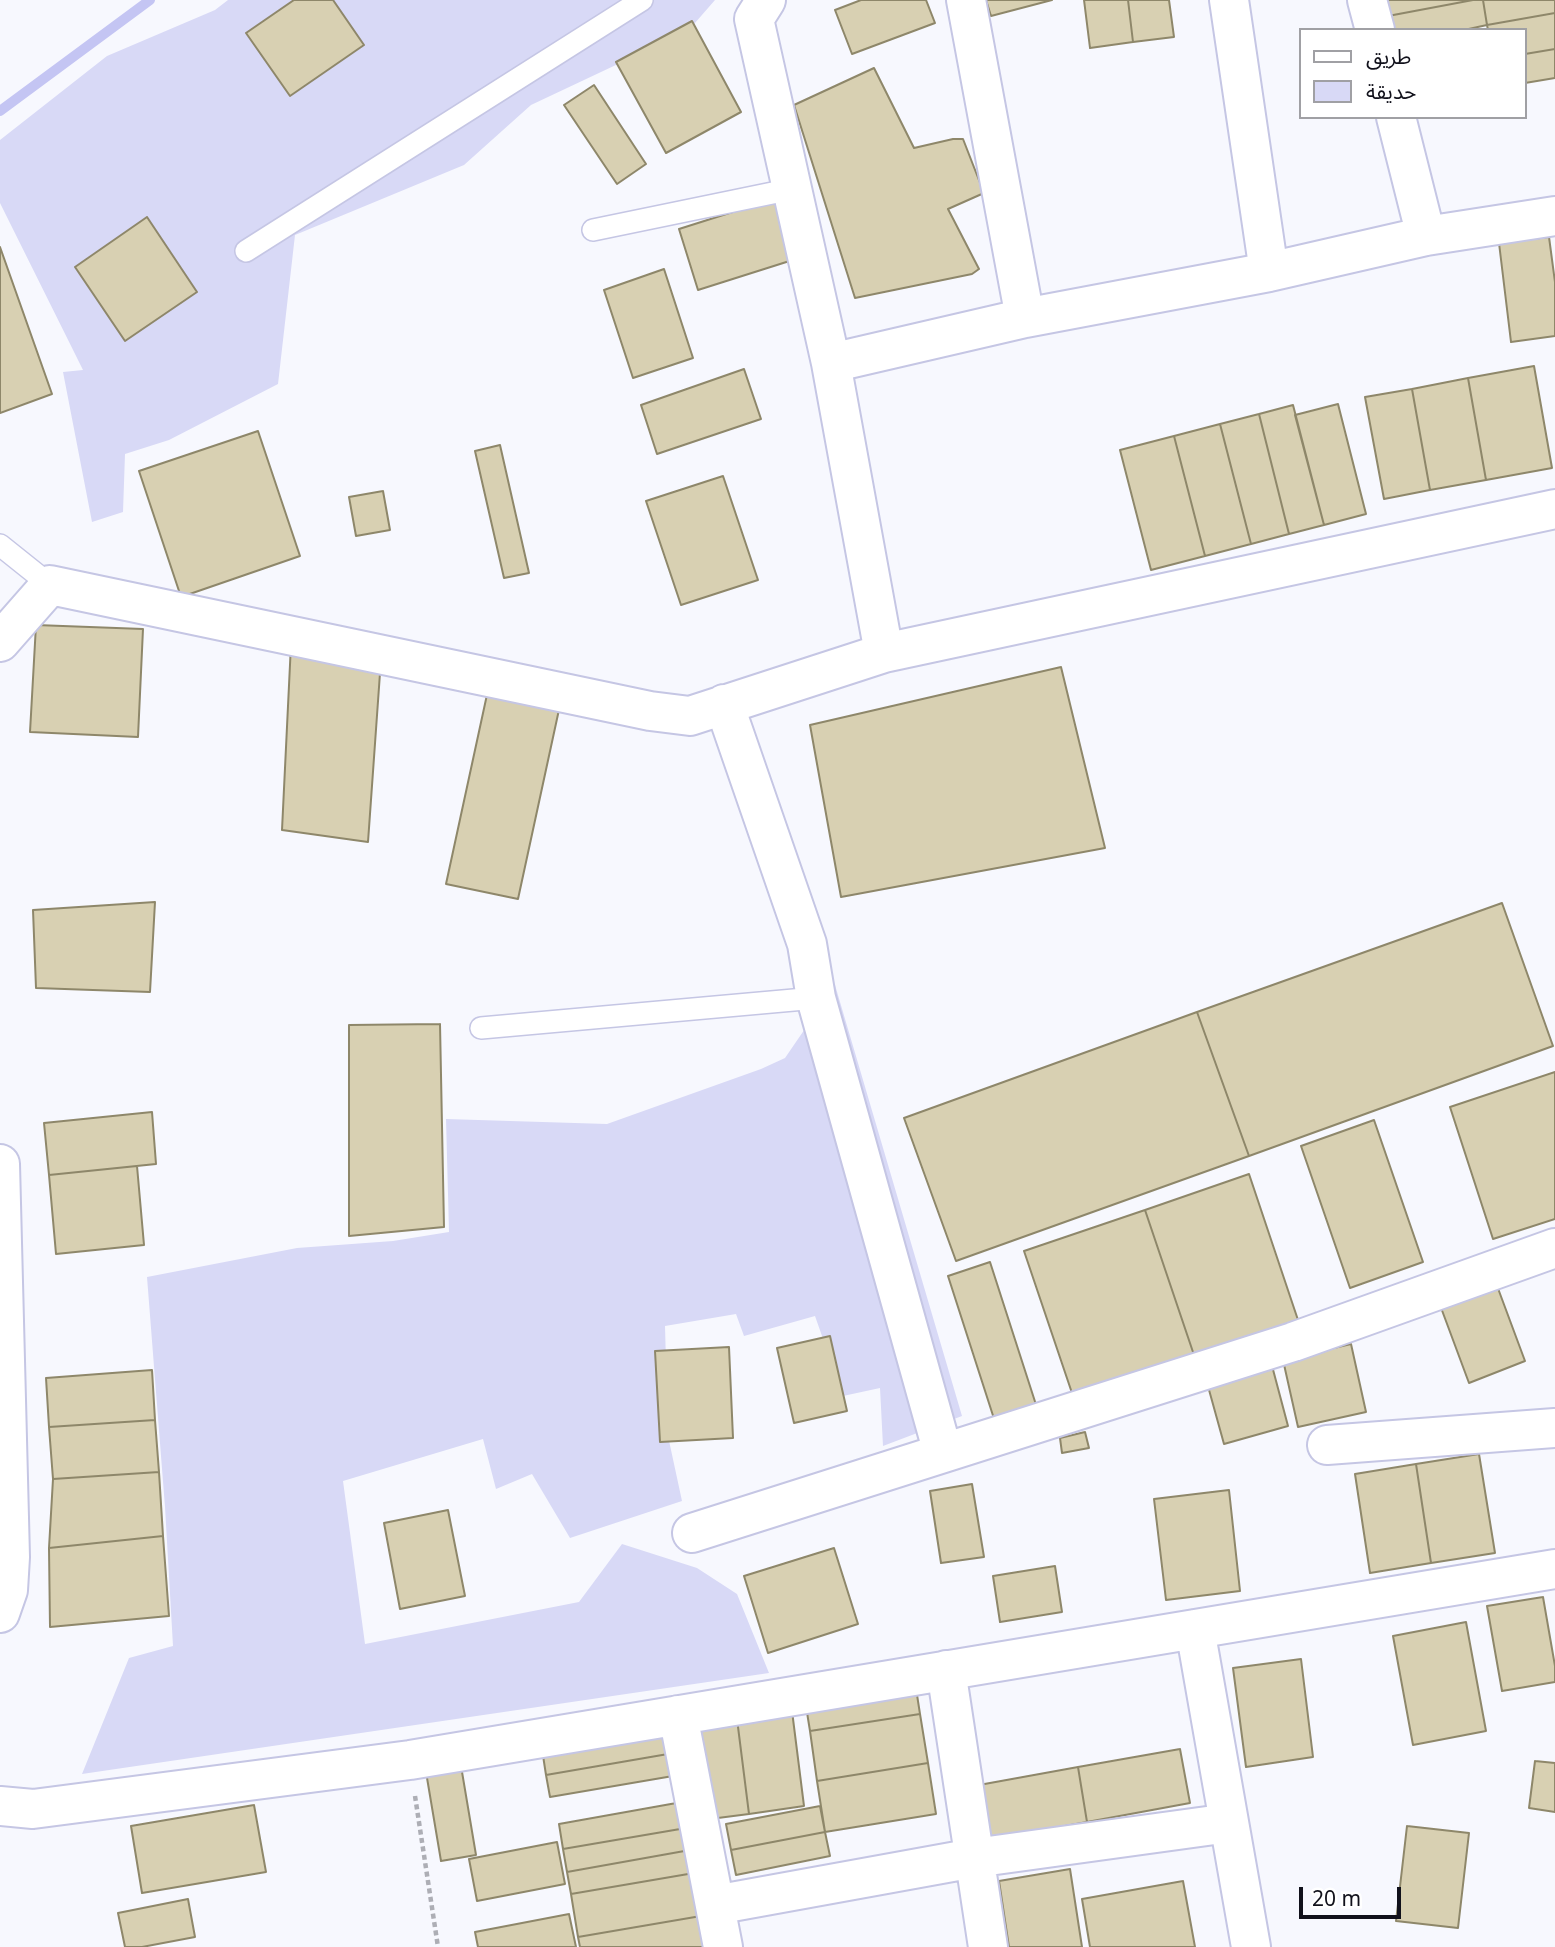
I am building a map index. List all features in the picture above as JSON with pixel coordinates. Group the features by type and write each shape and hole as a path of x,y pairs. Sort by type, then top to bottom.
{"street":[{"path":"966,0 1025,318"},
{"path":"1229,0 1269,272"},
{"path":"1367,0 1374,28"},
{"path":"755,6 831,363 884,653"},
{"path":"1397,119 1426,236"},
{"path":"831,363 1025,318 1269,272 1426,236 1555,216"},
{"path":"0,642 50,585 650,711 690,716 884,653 1555,509"},
{"path":"724,704 807,944 816,998 943,1453"},
{"path":"0,1164 10,1557 3,1597"},
{"path":"692,1533 1293,1342 1555,1248"},
{"path":"1327,1445 1555,1428"},
{"path":"0,1806 33,1809 410,1760 1555,1569"},
{"path":"1195,1629 1251,1947"},
{"path":"946,1670 988,1947"},
{"path":"678,1715 723,1947"},
{"path":"715,1905 974,1858 1229,1823"}],"lane":[{"path":"246,251 642,0"},
{"path":"593,230 792,189"},
{"path":"0,545 50,585"},
{"path":"481,1028 816,998"}],"path":[{"path":"410,1760 438,1947"}],"green space":[{"path":"228,0 715,0 688,31 531,105 464,165 295,235 278,384 169,440 125,454 123,512 92,522 63,372 83,370 0,203 0,140 107,56 215,10"},
{"path":"835,985 962,1416 883,1446 880,1388 843,1396 815,1316 744,1336 736,1314 665,1326 668,1436 682,1501 570,1538 532,1474 496,1489 483,1439 343,1481 365,1644 579,1602 622,1544 697,1568 737,1594 769,1673 82,1774 129,1658 173,1646 147,1277 297,1248 393,1241 449,1232 446,1119 607,1124 785,1058"}],"building":[{"path":"294,0 333,0 364,45 290,96 246,33"},
{"path":"861,0 926,0 935,23 852,54 835,10"},
{"path":"986,0 1052,0 991,16"},
{"path":"1084,0 1128,0 1133,42 1090,48"},
{"path":"1128,0 1169,0 1174,37 1133,42"},
{"path":"1384,0 1473,0 1388,16"},
{"path":"1483,0 1487,25 1473,28 1391,28 1388,16"},
{"path":"1483,0 1555,0 1555,13 1487,25"},
{"path":"1555,13 1555,49 1527,54 1527,28 1488,28 1487,25"},
{"path":"692,21 741,112 666,153 616,62"},
{"path":"1555,49 1555,78 1527,83 1527,54"},
{"path":"874,68 914,148 963,139 984,193 948,209 979,269 972,274 855,298 794,105"},
{"path":"594,85 646,164 617,184 564,105"},
{"path":"780,197 799,258 698,290 679,229"},
{"path":"147,217 197,292 125,341 75,267"},
{"path":"1549,237 1555,282 1555,336 1511,342 1499,243"},
{"path":"0,247 52,394 0,413"},
{"path":"664,269 693,358 633,378 604,290"},
{"path":"1534,366 1552,468 1486,480 1468,378"},
{"path":"744,369 761,419 657,454 641,405"},
{"path":"1468,378 1486,480 1430,490 1412,389"},
{"path":"1412,389 1430,490 1384,499 1365,397"},
{"path":"1338,404 1366,514 1324,525 1295,415"},
{"path":"1293,405 1324,525 1289,534 1259,414"},
{"path":"1259,414 1289,534 1251,544 1220,424"},
{"path":"1220,424 1251,544 1205,556 1174,436"},
{"path":"258,431 300,556 181,597 139,471"},
{"path":"1174,436 1205,556 1151,570 1120,450"},
{"path":"500,445 529,573 504,578 475,451"},
{"path":"723,476 758,580 681,605 646,501"},
{"path":"383,491 390,530 356,536 349,497"},
{"path":"36,625 143,629 138,737 30,732"},
{"path":"291,644 381,659 368,842 282,830"},
{"path":"1061,667 1105,848 841,897 810,725"},
{"path":"488,690 560,705 518,899 446,884"},
{"path":"155,902 150,992 36,988 33,910"},
{"path":"1502,903 1553,1046 1249,1156 1197,1012"},
{"path":"1197,1012 1249,1156 956,1261 904,1118"},
{"path":"440,1024 444,1227 349,1236 349,1025"},
{"path":"1555,1072 1555,1219 1493,1239 1450,1107"},
{"path":"152,1112 156,1164 49,1175 44,1123"},
{"path":"1374,1120 1423,1262 1350,1288 1301,1146"},
{"path":"137,1166 144,1245 56,1254 49,1175"},
{"path":"1249,1174 1298,1320 1194,1355 1145,1210"},
{"path":"1145,1210 1194,1355 1073,1396 1024,1251"},
{"path":"990,1262 1039,1414 997,1428 948,1276"},
{"path":"1496,1283 1525,1361 1469,1383 1440,1305"},
{"path":"830,1336 847,1411 794,1423 777,1348"},
{"path":"1351,1344 1366,1412 1298,1427 1283,1360"},
{"path":"729,1347 733,1438 660,1442 655,1351"},
{"path":"1271,1362 1288,1426 1224,1444 1206,1379"},
{"path":"152,1370 155,1420 49,1427 46,1378"},
{"path":"155,1420 159,1472 53,1479 49,1427"},
{"path":"1085,1432 1089,1448 1062,1453 1060,1438"},
{"path":"1479,1454 1495,1553 1431,1563 1416,1464"},
{"path":"1416,1464 1431,1563 1370,1573 1355,1474"},
{"path":"159,1472 163,1536 49,1548 53,1479"},
{"path":"972,1484 984,1557 941,1563 930,1491"},
{"path":"1229,1490 1240,1591 1166,1600 1154,1499"},
{"path":"448,1510 465,1596 400,1609 384,1523"},
{"path":"163,1536 169,1616 50,1627 49,1548"},
{"path":"834,1548 858,1624 768,1653 744,1576"},
{"path":"1055,1566 1062,1612 1000,1622 993,1576"},
{"path":"1543,1597 1555,1666 1555,1682 1502,1691 1487,1606"},
{"path":"1466,1622 1486,1731 1413,1745 1393,1636"},
{"path":"1301,1659 1313,1757 1246,1767 1233,1668"},
{"path":"915,1682 920,1714 810,1731 805,1700"},
{"path":"791,1703 804,1806 749,1814 736,1711"},
{"path":"736,1711 749,1814 710,1819 696,1716"},
{"path":"920,1714 928,1763 817,1781 810,1731"},
{"path":"664,1728 668,1754 546,1775 542,1749"},
{"path":"1180,1749 1190,1803 1087,1822 1078,1767"},
{"path":"668,1754 673,1776 550,1797 546,1775"},
{"path":"460,1760 476,1855 441,1861 425,1766"},
{"path":"1535,1761 1555,1763 1555,1812 1529,1808"},
{"path":"928,1763 936,1814 825,1832 817,1781"},
{"path":"1078,1767 1087,1822 988,1840 979,1785"},
{"path":"682,1802 686,1828 563,1849 559,1824"},
{"path":"254,1805 266,1872 142,1893 131,1826"},
{"path":"820,1806 825,1832 731,1850 726,1824"},
{"path":"1407,1826 1469,1833 1458,1928 1396,1921"},
{"path":"686,1828 690,1850 567,1872 563,1849"},
{"path":"825,1832 830,1856 736,1875 731,1850"},
{"path":"557,1842 565,1884 477,1901 469,1859"},
{"path":"690,1850 694,1873 571,1894 567,1872"},
{"path":"1070,1869 1082,1947 1009,1947 999,1881"},
{"path":"694,1873 701,1916 578,1937 571,1894"},
{"path":"1183,1881 1195,1947 1090,1947 1082,1899"},
{"path":"188,1899 195,1937 142,1947 125,1947 118,1913"},
{"path":"569,1914 576,1947 478,1947 475,1932"},
{"path":"701,1916 706,1947 580,1947 578,1937"}],"waterway":[{"path":"0,111 150,0"}]}
